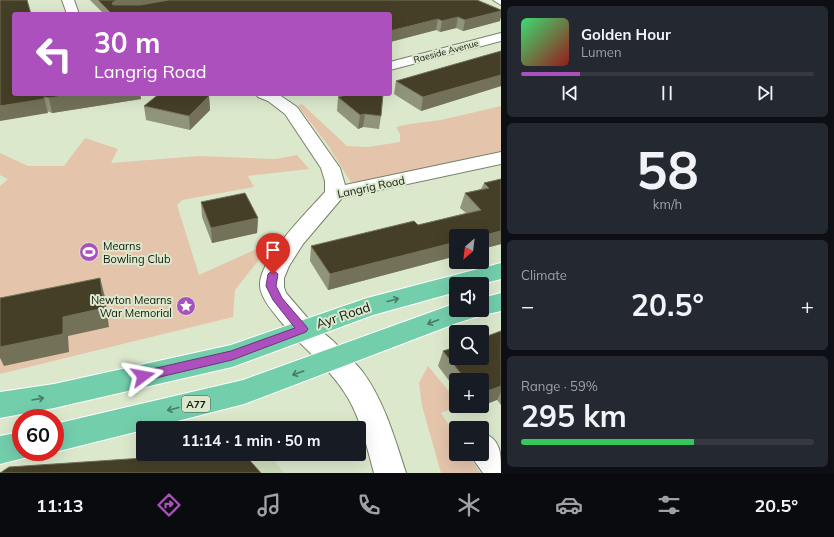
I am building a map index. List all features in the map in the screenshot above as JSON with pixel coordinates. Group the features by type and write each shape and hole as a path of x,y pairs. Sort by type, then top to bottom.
{"main road":[{"name":"Ayr Road","path":"0,405 54,396 232,356 302,329 367,307 501,271"},
{"path":"489,305 501,302"},
{"name":"A77","path":"64,436 244,392 334,360 449,316"},
{"path":"0,450 12,448"}],"street":[{"path":"68,0 72,12"},
{"name":"Raeside Avenue","path":"392,65 501,37"},
{"path":"276,96 291,111 308,138 330,168 335,181 334,193"},
{"name":"Langrig Road","path":"390,473 366,406 352,381 334,360 302,329 278,300 271,286 273,274 282,255 334,193 380,185 501,158"},
{"path":"489,456 501,472"}],"shaded area":[{"path":"302,104 347,146 368,147 400,142 400,134 396,127 441,120 501,106 501,151 352,184 327,144 298,106"},
{"path":"85,138 118,149 111,163 199,156 275,159 297,155 309,169 248,176 254,187 182,200 177,205 199,275 274,241 235,290 233,317 0,374 0,186 8,179 0,175 0,153 28,166 64,166"},
{"path":"428,366 449,392 449,410 441,413 449,425 449,461 472,461 480,473 441,473 422,406 419,383"},
{"path":"140,461 275,461 284,473 88,473"}],"building":[{"path":"0,0 27,0 30,12 12,12 12,96 64,96 49,98 44,97 44,99 0,106"},
{"path":"98,0 117,0 112,3 113,5 140,5 169,0 477,0 501,10 465,20 458,17 442,21 438,19 392,30 392,12 110,12"},
{"path":"501,51 501,75 423,97 396,81"},
{"path":"156,96 209,96 189,116 144,106"},
{"path":"383,96 381,116 365,114 360,115 338,97"},
{"path":"501,179 501,231 489,234 489,229 449,229 449,244 330,274 311,246 414,221 418,225 481,210 465,193 489,188 484,183"},
{"path":"245,193 258,218 211,228 201,202"},
{"path":"100,278 104,308 63,317 63,334 0,347 0,298"},
{"path":"501,331 501,386 489,390 489,373 460,373 454,365 489,365 489,335"},
{"path":"449,349 449,359 443,351"},
{"path":"136,458 136,461 250,461 261,473 0,473 9,467"}],"place":[{"name":"Mearns Bowling Club","path":"89,252"},
{"name":"Newton Mearns War Memorial","path":"186,306"}],"route":[{"path":"143,376 232,356 302,329 278,300 271,286 273,274"}]}
